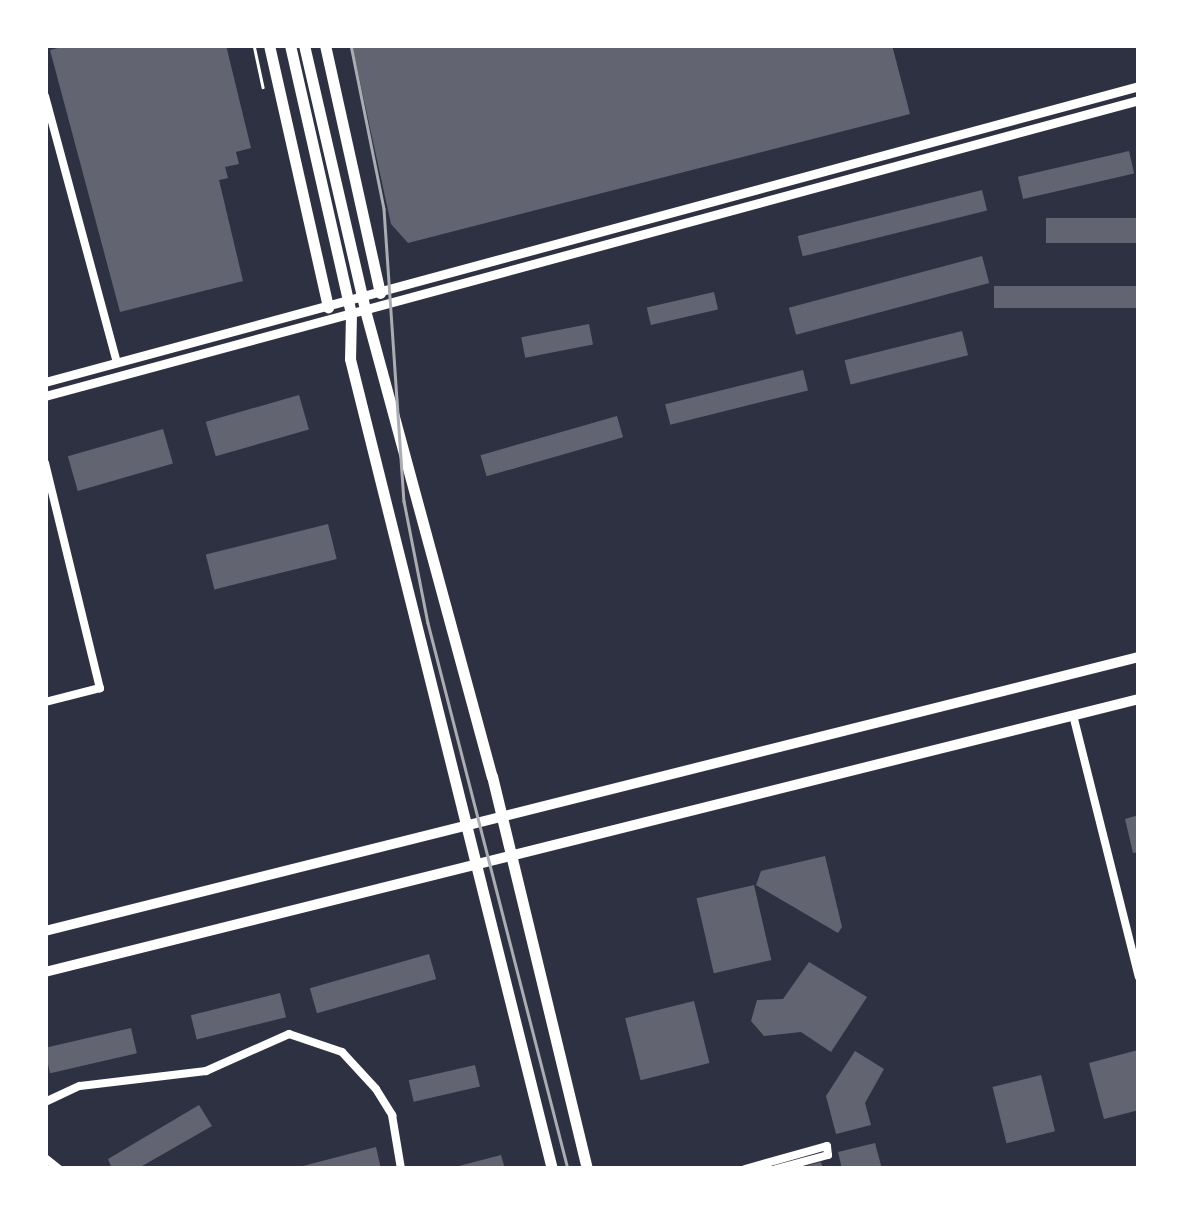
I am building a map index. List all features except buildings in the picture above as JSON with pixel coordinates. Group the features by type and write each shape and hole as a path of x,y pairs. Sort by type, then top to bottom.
{"main road":[{"path":"269,45 328,307"},
{"path":"290,45 364,304 587,1169"},
{"path":"304,45 350,307 350,360 552,1169"},
{"path":"324,45 380,293"},
{"path":"45,931 1139,657"},
{"path":"45,972 1139,698"}],"street":[{"path":"364,304 380,293 1139,86"},
{"path":"45,96 117,362"},
{"path":"45,396 350,307 1139,100"},
{"path":"45,382 328,307 350,307"},
{"path":"45,463 100,688 45,702"},
{"path":"1074,715 1139,976"},
{"path":"45,1102 80,1086 206,1071 289,1034 342,1052 376,1090 392,1114 401,1169"},
{"path":"745,1169 827,1146 828,1155 776,1169"},
{"path":"45,1158 59,1169"}],"path":[{"path":"254,45 263,86"}],"tram line":[{"path":"351,45 384,209 404,501 428,623 568,1169"}]}
